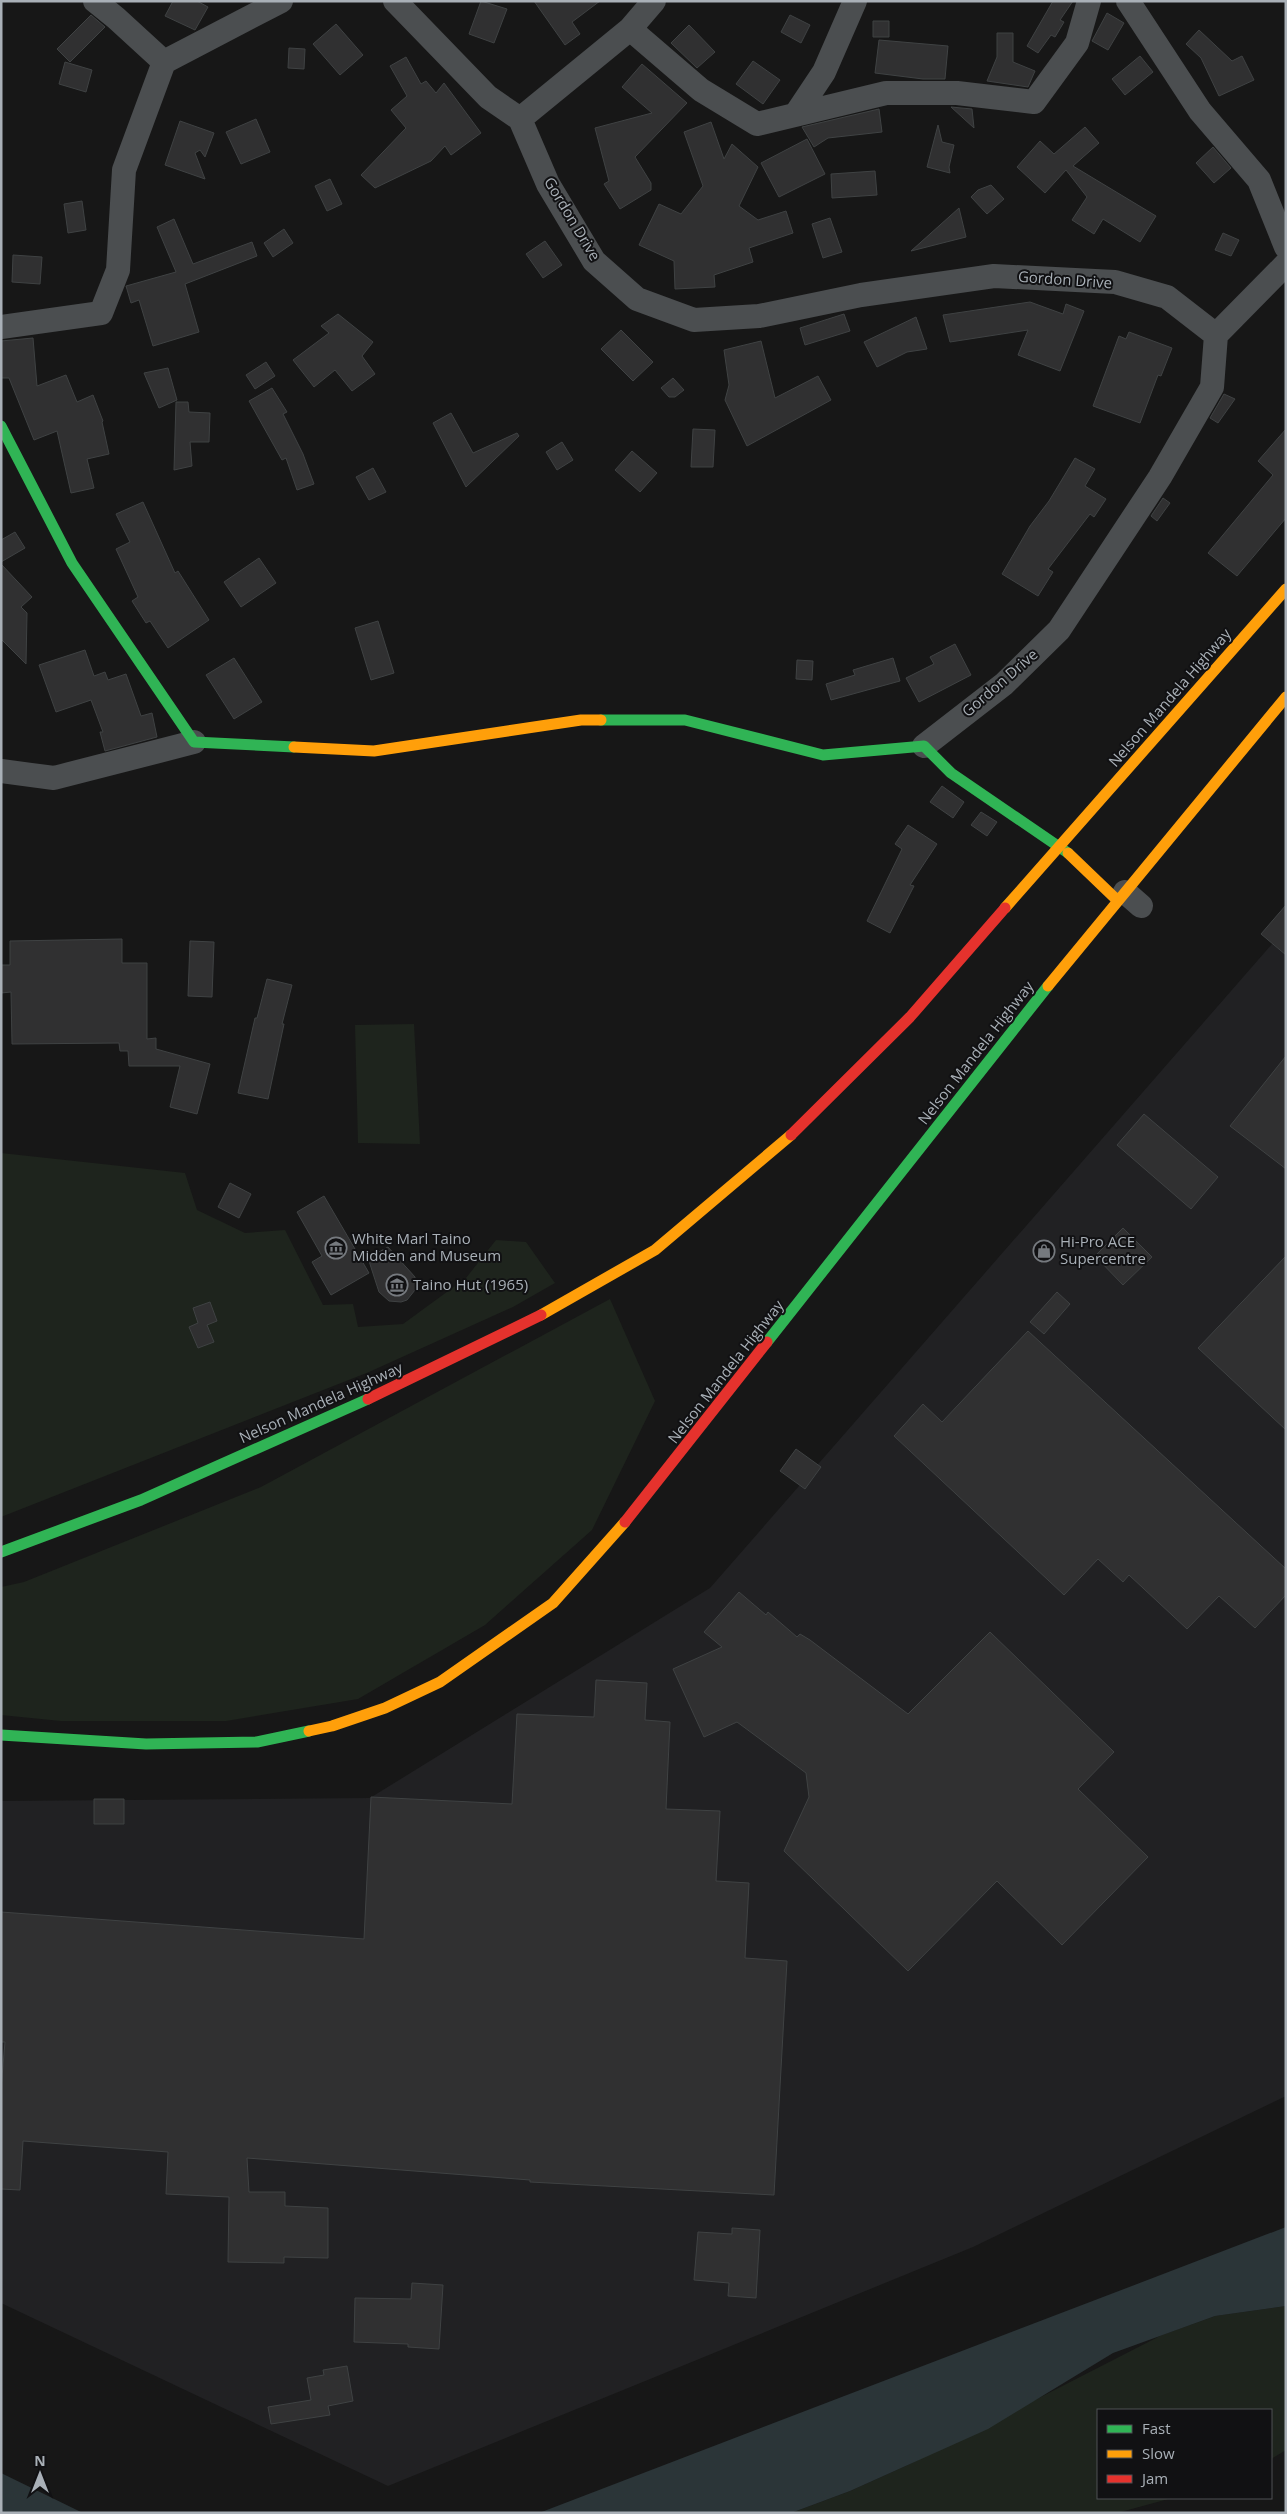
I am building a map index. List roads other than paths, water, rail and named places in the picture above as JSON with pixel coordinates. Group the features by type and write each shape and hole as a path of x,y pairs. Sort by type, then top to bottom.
{"main road":[{"path":"1,426 72,563 194,742 374,751 581,720 685,720 823,755 924,746 951,773 1056,858 1128,900"},
{"name":"Nelson Mandela Highway","path":"1,1552 140,1500 358,1405 520,1326 655,1250 792,1134 910,1017 1056,858 1286,589"},
{"name":"Nelson Mandela Highway","path":"1,1736 146,1744 256,1742 332,1726 385,1708 440,1682 545,1608 612,1539 1025,1014 1128,900 1286,697"}],"street":[{"path":"95,1 164,62"},
{"path":"1,327 101,313 118,270 124,170 164,62 281,1"},
{"path":"394,1 488,97 520,119 630,28 654,1"},
{"path":"796,114 824,72 855,1"},
{"path":"630,28 701,90 757,124 886,93 957,93 1034,102 1077,43 1089,1"},
{"path":"1128,1 1200,111 1259,180 1286,247"},
{"name":"Gordon Drive","path":"520,119 548,184 594,261 637,298 694,320 759,316 862,295 994,276 1115,282 1167,297 1216,334 1212,387 1160,477 1059,630 1004,684 924,746"},
{"path":"1216,334 1286,264"},
{"path":"1,771 54,778 194,742"}],"place":[{"name":"White Marl Taino Midden and Museum","path":"336,1248"},
{"name":"Hi-Pro ACE Supercentre","path":"1044,1251"},
{"name":"Taino Hut (1965)","path":"397,1285"}]}
